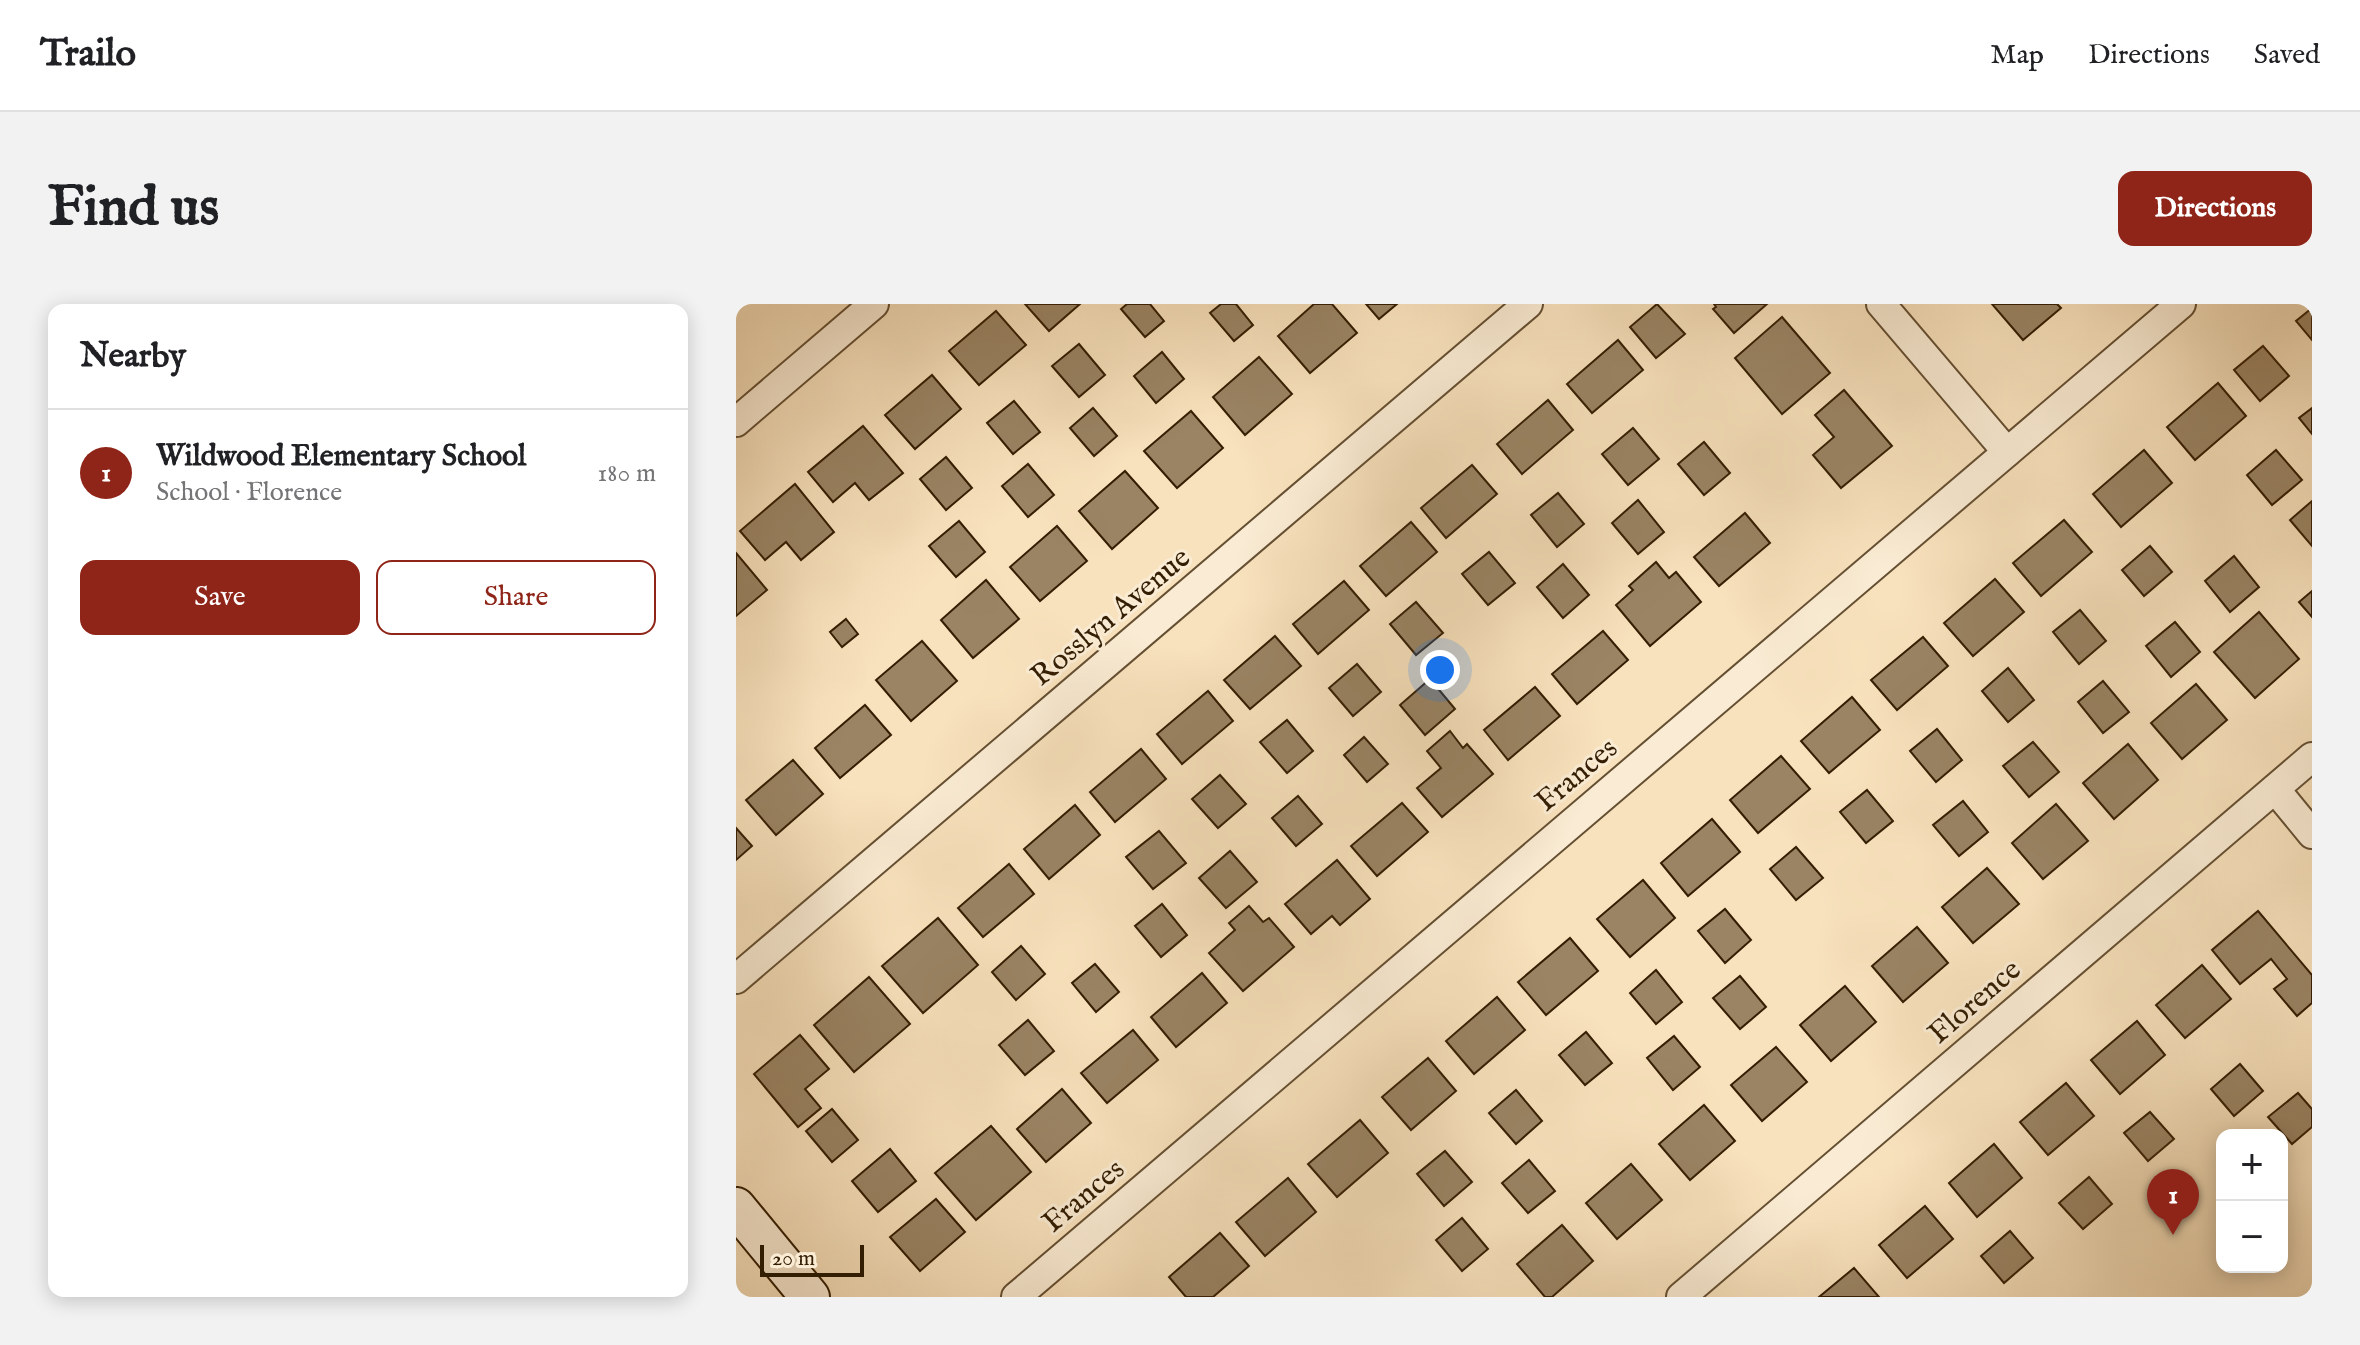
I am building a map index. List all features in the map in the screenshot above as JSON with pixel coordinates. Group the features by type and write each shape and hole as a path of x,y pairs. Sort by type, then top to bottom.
{"street":[{"path":"736,422 874,304"},
{"name":"Rosslyn Avenue","path":"736,979 1528,304"},
{"path":"1881,304 2007,452"},
{"name":"Frances","path":"1016,1297 2181,304"},
{"name":"Florence","path":"1681,1297 2312,757"},
{"path":"2275,789 2312,834"},
{"path":"736,1207 810,1297"}],"building":[{"path":"1025,304 1080,304 1049,331"},
{"path":"1127,304 1150,304 1164,321 1145,337 1121,309"},
{"path":"1221,304 1236,304 1253,325 1234,341 1210,313"},
{"path":"1314,304 1332,304 1357,333 1310,373 1278,336"},
{"path":"1366,304 1397,304 1379,319"},
{"path":"1657,304 1685,334 1656,358 1630,327"},
{"path":"1714,304 1767,304 1734,333 1713,309 1716,307"},
{"path":"1992,304 2057,304 2061,308 2023,340"},
{"path":"2312,308 2312,340 2296,321"},
{"path":"996,311 1026,345 979,385 949,351"},
{"path":"1782,317 1830,373 1782,414 1735,358"},
{"path":"1618,340 1643,370 1592,413 1567,384"},
{"path":"1079,344 1105,375 1079,397 1052,366"},
{"path":"2263,346 2289,376 2260,401 2234,370"},
{"path":"1162,352 1184,379 1156,403 1134,376"},
{"path":"1259,357 1292,394 1245,435 1213,397"},
{"path":"932,375 961,409 915,449 885,415"},
{"path":"2218,383 2246,416 2195,460 2167,427"},
{"path":"1844,390 1892,446 1841,488 1813,455 1834,437 1815,415"},
{"path":"1548,400 1573,430 1522,474 1497,444"},
{"path":"1014,401 1040,432 1013,454 987,423"},
{"path":"1093,408 1117,436 1094,456 1070,428"},
{"path":"2312,408 2312,434 2299,418"},
{"path":"1191,411 1223,448 1177,488 1144,451"},
{"path":"863,426 903,473 869,500 855,483 833,502 808,472"},
{"path":"1633,428 1659,459 1628,485 1602,454"},
{"path":"1704,442 1730,473 1704,495 1678,464"},
{"path":"2144,450 2172,483 2121,527 2093,494"},
{"path":"2276,450 2302,480 2272,505 2247,475"},
{"path":"946,457 972,488 946,510 920,479"},
{"path":"1028,464 1054,495 1028,517 1002,486"},
{"path":"1472,465 1497,494 1446,538 1421,508"},
{"path":"1125,471 1158,508 1112,549 1079,511"},
{"path":"795,484 834,532 801,560 786,542 765,560 740,531"},
{"path":"1558,493 1584,524 1557,547 1531,515"},
{"path":"1638,500 1664,532 1638,554 1612,523"},
{"path":"2312,501 2312,546 2290,520"},
{"path":"1745,513 1770,543 1719,586 1694,557"},
{"path":"2064,520 2092,552 2041,596 2013,563"},
{"path":"959,521 985,552 956,577 929,546"},
{"path":"1411,522 1437,552 1386,596 1360,566"},
{"path":"1057,526 1087,561 1040,601 1010,567"},
{"path":"2150,546 2172,572 2144,596 2122,570"},
{"path":"1489,552 1515,583 1488,605 1462,574"},
{"path":"736,553 767,590 736,616"},
{"path":"2234,556 2259,587 2230,612 2205,581"},
{"path":"1656,562 1669,578 1676,572 1701,602 1650,646 1616,605 1633,590 1629,586"},
{"path":"1563,564 1589,595 1563,618 1537,587"},
{"path":"1995,579 2024,612 1973,656 1944,623"},
{"path":"986,580 1019,619 973,658 941,620"},
{"path":"1344,581 1369,610 1318,654 1293,624"},
{"path":"2312,591 2312,617 2299,602"},
{"path":"1416,602 1443,633 1416,655 1390,624"},
{"path":"2080,610 2106,641 2079,664 2053,632"},
{"path":"2259,612 2299,659 2255,698 2214,652"},
{"path":"846,619 858,634 842,647 830,632"},
{"path":"2175,622 2200,652 2171,677 2146,646"},
{"path":"1603,631 1628,660 1577,704 1552,674"},
{"path":"1275,636 1301,666 1250,709 1224,680"},
{"path":"1923,637 1948,666 1897,710 1871,680"},
{"path":"922,641 957,681 911,721 876,680"},
{"path":"1357,664 1381,692 1353,716 1329,688"},
{"path":"2008,668 2034,700 2008,722 1982,691"},
{"path":"1430,679 1455,709 1425,735 1400,705"},
{"path":"2103,681 2129,712 2103,733 2078,702"},
{"path":"2196,684 2227,720 2182,759 2151,723"},
{"path":"1535,687 1560,716 1508,760 1484,730"},
{"path":"1208,691 1233,721 1182,764 1157,734"},
{"path":"1852,697 1880,730 1829,773 1801,741"},
{"path":"865,705 891,735 840,778 815,748"},
{"path":"1287,720 1313,751 1287,773 1260,742"},
{"path":"1937,729 1962,760 1936,782 1910,751"},
{"path":"1450,731 1463,748 1467,744 1493,774 1442,817 1417,788 1441,768 1427,751"},
{"path":"1364,737 1388,764 1367,782 1344,755"},
{"path":"2033,742 2059,772 2029,797 2003,766"},
{"path":"2128,744 2158,780 2114,819 2083,783"},
{"path":"1141,749 1166,779 1115,822 1090,792"},
{"path":"1781,756 1810,789 1758,833 1730,800"},
{"path":"793,760 823,794 776,835 746,800"},
{"path":"1220,775 1246,804 1218,828 1192,799"},
{"path":"1867,790 1893,821 1866,843 1840,812"},
{"path":"1298,796 1322,824 1296,846 1272,818"},
{"path":"1963,801 1988,832 1959,856 1933,825"},
{"path":"1402,803 1428,832 1377,876 1351,846"},
{"path":"2056,804 2088,841 2043,879 2012,843"},
{"path":"1075,805 1100,835 1049,879 1024,849"},
{"path":"1712,819 1740,852 1688,896 1661,863"},
{"path":"736,828 752,846 736,860"},
{"path":"1159,831 1186,863 1153,889 1126,857"},
{"path":"1796,847 1823,878 1796,900 1770,869"},
{"path":"1230,851 1257,882 1226,908 1199,878"},
{"path":"1337,860 1370,899 1340,925 1332,916 1311,934 1285,904"},
{"path":"1009,864 1034,894 983,937 958,908"},
{"path":"1987,868 2019,904 1973,943 1942,907"},
{"path":"1643,880 1675,918 1630,957 1597,919"},
{"path":"1162,904 1187,935 1161,957 1135,926"},
{"path":"1249,906 1263,922 1269,918 1294,947 1243,991 1209,953 1235,930 1229,923"},
{"path":"1725,909 1751,940 1725,963 1698,931"},
{"path":"2258,911 2312,975 2312,1003 2297,1016 2274,989 2287,979 2271,959 2240,984 2212,950"},
{"path":"938,918 978,965 923,1013 882,966"},
{"path":"1917,927 1948,963 1903,1002 1872,966"},
{"path":"1570,938 1598,971 1546,1015 1518,982"},
{"path":"1021,946 1045,974 1016,1000 992,972"},
{"path":"1095,964 1119,992 1096,1012 1072,983"},
{"path":"2202,965 2231,999 2185,1038 2156,1005"},
{"path":"1656,970 1682,1002 1656,1024 1630,993"},
{"path":"1202,973 1227,1003 1176,1047 1151,1017"},
{"path":"1740,976 1766,1007 1740,1029 1713,998"},
{"path":"869,977 910,1024 854,1072 814,1025"},
{"path":"1845,986 1876,1022 1831,1061 1800,1025"},
{"path":"1497,997 1525,1030 1474,1074 1446,1041"},
{"path":"1028,1020 1054,1051 1025,1075 999,1045"},
{"path":"2137,1021 2165,1055 2120,1094 2091,1060"},
{"path":"1133,1030 1158,1060 1107,1103 1081,1073"},
{"path":"1586,1032 1612,1063 1585,1085 1559,1055"},
{"path":"800,1035 829,1069 805,1089 821,1108 798,1127 754,1074"},
{"path":"1674,1036 1700,1067 1673,1090 1647,1058"},
{"path":"1776,1047 1807,1082 1762,1121 1731,1085"},
{"path":"1428,1058 1456,1091 1411,1130 1382,1097"},
{"path":"2240,1064 2263,1091 2234,1116 2211,1089"},
{"path":"2066,1083 2094,1116 2048,1155 2020,1122"},
{"path":"1062,1089 1091,1123 1046,1162 1017,1129"},
{"path":"1516,1090 1542,1121 1516,1144 1489,1113"},
{"path":"2298,1093 2312,1109 2312,1127 2292,1144 2288,1140 2288,1129 2279,1129 2268,1117"},
{"path":"1704,1105 1735,1141 1690,1180 1659,1144"},
{"path":"832,1109 858,1140 832,1162 806,1131"},
{"path":"2150,1112 2174,1139 2148,1161 2124,1133"},
{"path":"1360,1120 1388,1153 1337,1197 1308,1164"},
{"path":"991,1126 1031,1172 976,1220 935,1173"},
{"path":"1994,1144 2022,1178 1977,1217 1949,1183"},
{"path":"890,1149 916,1181 878,1212 852,1181"},
{"path":"1445,1151 1472,1182 1444,1206 1417,1174"},
{"path":"1529,1160 1555,1191 1528,1213 1502,1183"},
{"path":"1631,1164 1662,1200 1617,1239 1586,1203"},
{"path":"2089,1177 2112,1204 2083,1229 2059,1203"},
{"path":"1288,1178 1316,1212 1265,1256 1236,1222"},
{"path":"936,1199 965,1232 920,1271 890,1237"},
{"path":"1925,1206 1953,1239 1907,1278 1879,1245"},
{"path":"1462,1218 1488,1249 1462,1271 1436,1240"},
{"path":"1562,1225 1593,1261 1552,1297 1545,1297 1517,1264"},
{"path":"2010,1231 2033,1258 2004,1283 1981,1256"},
{"path":"1220,1233 1249,1266 1213,1297 1186,1297 1169,1277"},
{"path":"1854,1268 1879,1297 1819,1297"}],"place":[{"name":"Wildwood Elementary School","path":"2173,1235"}]}
